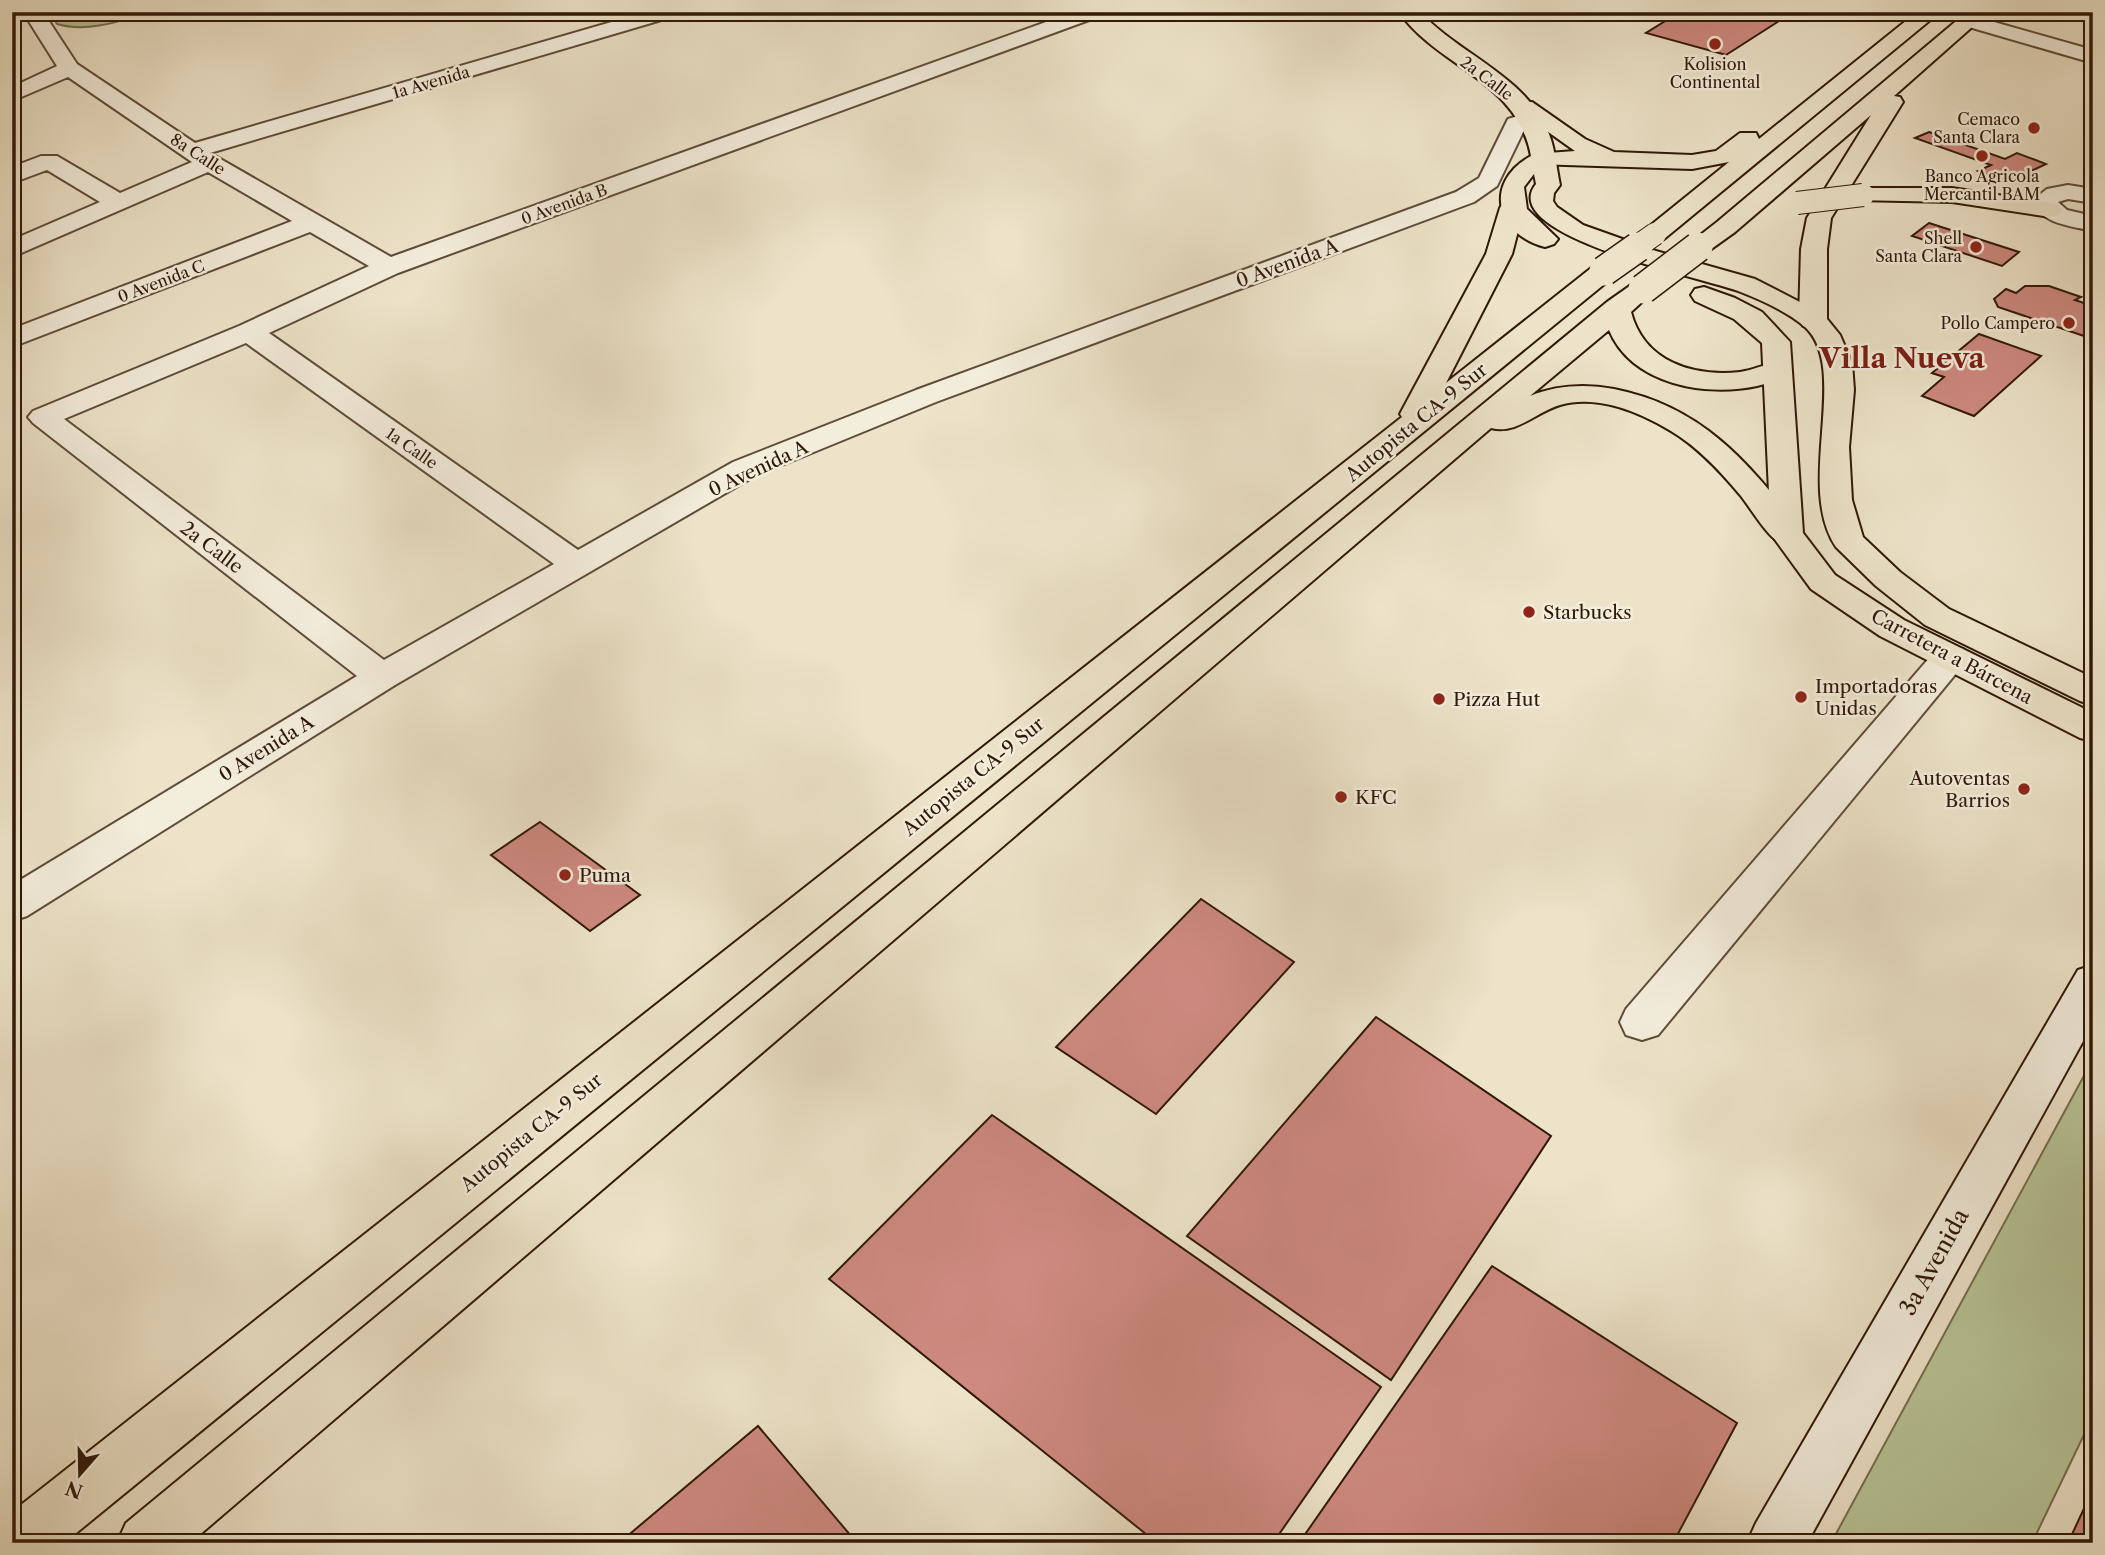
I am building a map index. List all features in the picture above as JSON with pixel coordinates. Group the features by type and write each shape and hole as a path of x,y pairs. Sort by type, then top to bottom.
{"main road":[{"name":"2a Calle","path":"1409,12 1443,45 1527,113 1536,128 1545,172"},
{"name":"Autopista CA-9 Sur","path":"146,1543 1455,443 1622,290 1661,230 1930,12"},
{"name":"Autopista CA-9 Sur","path":"19,1543 1408,427 1726,227 1974,16"},
{"path":"1813,320 1814,249 1819,218 1878,121 1908,82 1914,66"},
{"path":"1527,113 1577,144 1619,159 1664,163 1713,159 1729,153 1764,125 1806,110"},
{"path":"1545,172 1619,159"},
{"path":"1408,427 1499,254 1512,208 1517,175 1524,167 1545,172 1620,174 1669,188 1676,202 1661,230"},
{"name":"Carretera a Bárcena","path":"1545,172 1541,201 1546,212 1574,230 1647,256 1746,285 1785,303 1813,320 1826,335 1838,363 1839,390 1834,447 1836,500 1848,540 1888,579 1937,617 2093,693"},
{"path":"1726,227 1758,213 1797,203 1863,195 1952,195 2050,210"},
{"path":"1512,208 1531,231 1564,248 1734,307 1762,324 1776,342 1787,534"},
{"path":"1622,290 1633,347 1653,363 1700,379 1736,382 1759,379 1777,370"},
{"name":"Carretera a Bárcena","path":"1455,443 1555,397 1586,394 1623,398 1654,407 1691,429 1750,484 1823,582 1892,628 2093,729"}],"street":[{"name":"8a Calle","path":"33,12 69,68 202,157 310,223 389,267"},
{"name":"1a Avenida","path":"12,249 118,202 202,157 668,12"},
{"name":"0 Avenida B","path":"43,417 249,332 389,267 1093,12"},
{"path":"1974,16 2093,57"},
{"path":"12,95 69,68"},
{"name":"0 Avenida A","path":"12,905 382,677 744,470 926,396 1465,197 1489,181 1516,124 1527,113"},
{"path":"12,176 49,161 118,202"},
{"path":"2087,193 2048,197 2045,200 2050,210 2068,219 2092,224"},
{"name":"0 Avenida C","path":"12,339 310,223"},
{"name":"1a Calle","path":"249,332 576,564"},
{"name":"2a Calle","path":"43,417 382,677"},
{"path":"1642,1022 1950,657"},
{"name":"3a Avenida","path":"1776,1543 2093,982"}],"green space":[{"path":"50,12 150,12 104,25 80,27 57,24"},
{"path":"2093,1059 2093,1416 2032,1543 1831,1543"}],"building":[{"name":"Kolision Continental","path":"1680,12 1793,12 1726,55 1646,33"},
{"name":"Banco Agricola Mercantil BAM","path":"1929,132 2005,159 2017,153 2046,164 2008,182 1978,171 1991,165 1915,138"},
{"name":"Shell Santa Clara","path":"1929,223 2019,252 2002,266 1912,236"},
{"name":"Pollo Campero","path":"2025,286 2049,286 2081,297 2075,300 2093,306 2093,339 1998,307 1994,299 2006,289 2016,293"},
{"path":"1979,334 2041,356 1974,416 1922,396 1944,377 1932,373"},
{"name":"Puma","path":"540,822 640,895 590,931 491,855"},
{"path":"1201,899 1294,962 1156,1114 1056,1047"},
{"path":"1376,1017 1551,1136 1391,1380 1187,1236"},
{"path":"992,1115 1381,1387 1273,1543 1157,1543 829,1279"},
{"path":"1492,1266 1737,1423 1673,1543 1299,1543"},
{"path":"758,1426 857,1543 619,1543"},
{"path":"2093,1489 2093,1543 2068,1543"}],"place":[{"name":"Kolision Continental","path":"1715,44"},
{"name":"Cemaco Santa Clara","path":"2034,128"},
{"name":"Banco Agricola Mercantil BAM","path":"1982,156"},
{"name":"Shell Santa Clara","path":"1976,247"},
{"name":"Pollo Campero","path":"2069,323"},
{"name":"Starbucks","path":"1529,612"},
{"name":"Importadoras Unidas","path":"1801,697"},
{"name":"Pizza Hut","path":"1439,699"},
{"name":"Autoventas Barrios","path":"2024,789"},
{"name":"KFC","path":"1341,797"},
{"name":"Puma","path":"565,875"}],"district":[{"name":"Villa Nueva","path":"1902,358"}]}
